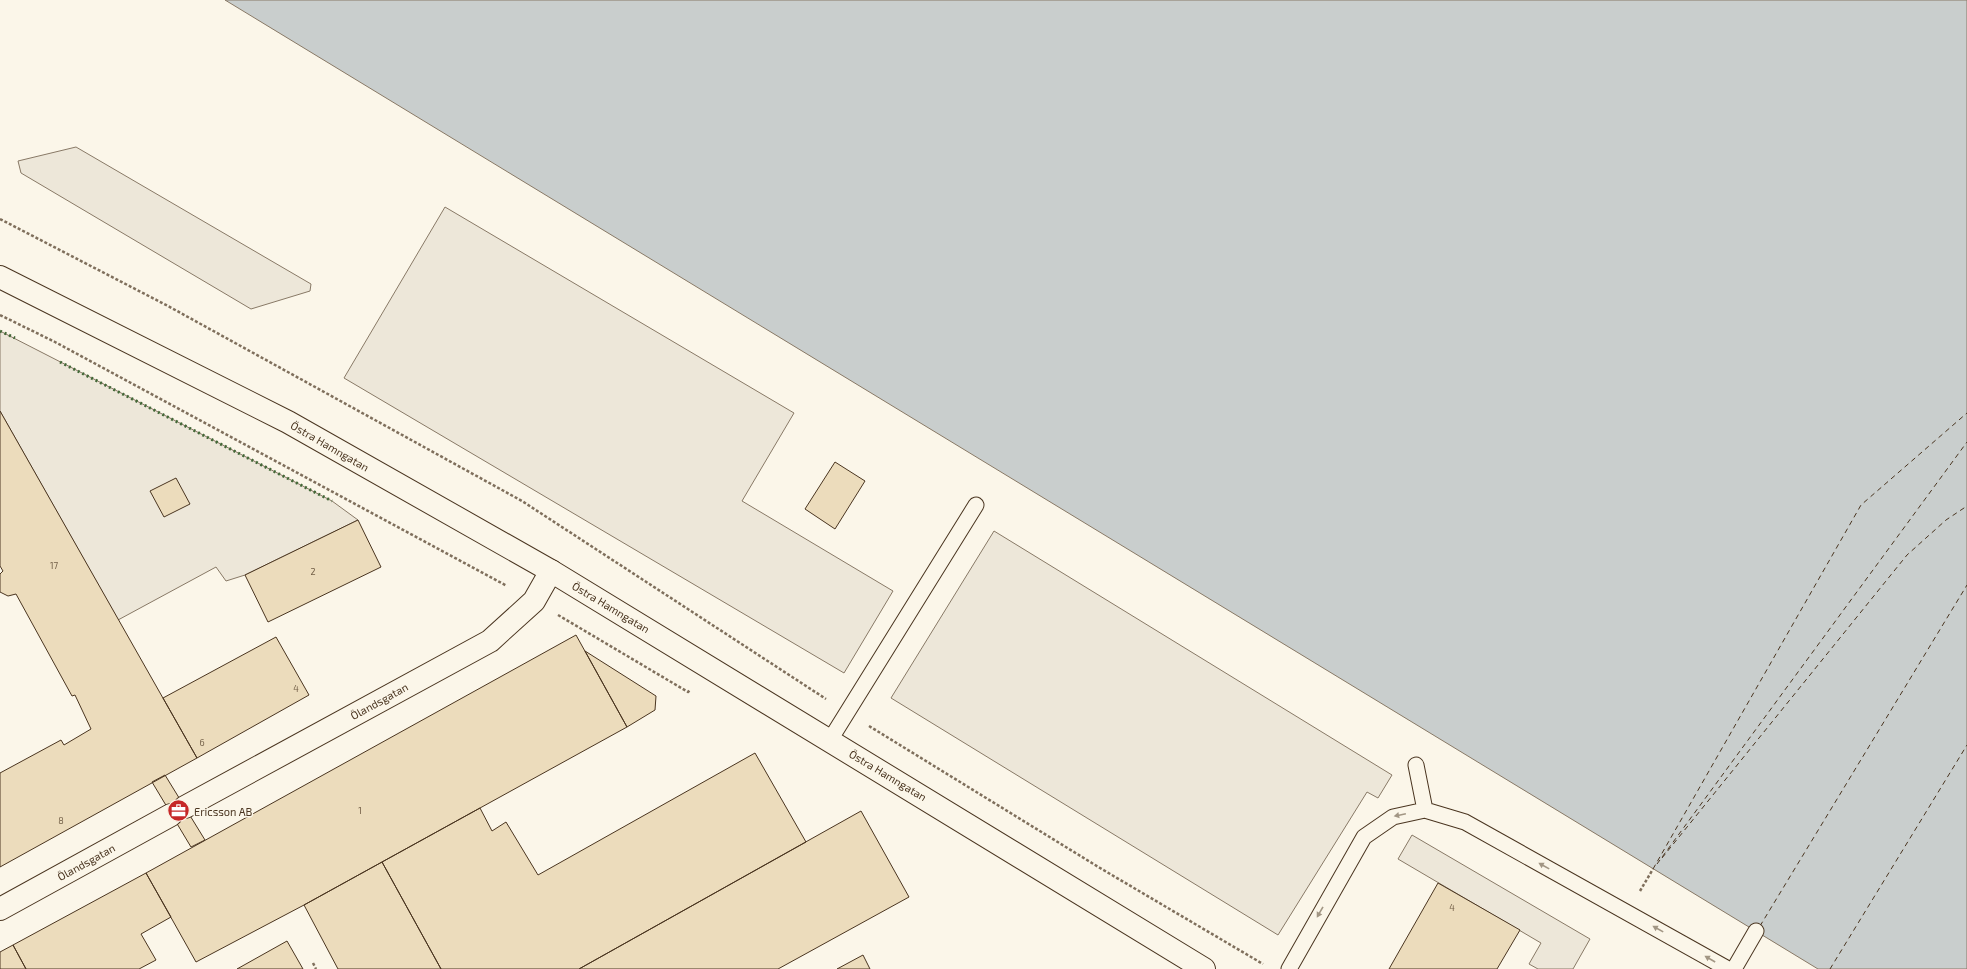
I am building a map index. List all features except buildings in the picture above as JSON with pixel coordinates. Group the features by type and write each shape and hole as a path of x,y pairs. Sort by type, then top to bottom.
{"street":[{"name":"Östra Hamngatan","path":"0,277 288,422 551,571 1204,969"},
{"name":"Ölandsgatan","path":"0,909 490,641 534,601 551,571"}],"lane":[{"path":"830,740 976,505"},
{"path":"1416,765 1425,810"},
{"path":"1289,969 1364,837 1393,817 1425,810 1465,822 1728,969"},
{"path":"1734,969 1756,931"}],"path":[{"path":"0,219 168,306 522,501 848,713 1100,868 1265,965"},
{"path":"0,315 62,346 534,601 688,692 720,673"},
{"path":"313,963 316,969"}],"shaded area":[{"path":"225,0 1967,0 1967,969 1818,969"},
{"path":"76,147 311,284 310,291 251,309 21,173 18,161"},
{"path":"445,207 794,413 742,501 893,591 844,673 344,378"},
{"path":"0,331 332,501 358,520 245,575 226,581 216,567 118,620 0,411"},
{"path":"994,531 1392,775 1378,798 1367,792 1278,935 891,698"},
{"path":"1412,835 1590,939 1573,969 1538,969 1529,964 1541,943 1398,859"}],"ferry route":[{"path":"1653,869 1861,505 1967,413"},
{"path":"1657,864 1967,442"},
{"path":"1662,858 1907,555 1946,520 1967,506"},
{"path":"1760,926 1967,585"},
{"path":"1830,969 1967,745"}],"hedge":[{"path":"0,331 15,338"},
{"path":"60,362 332,501"}],"place":[{"name":"Ericsson AB","path":"178,811"}]}
